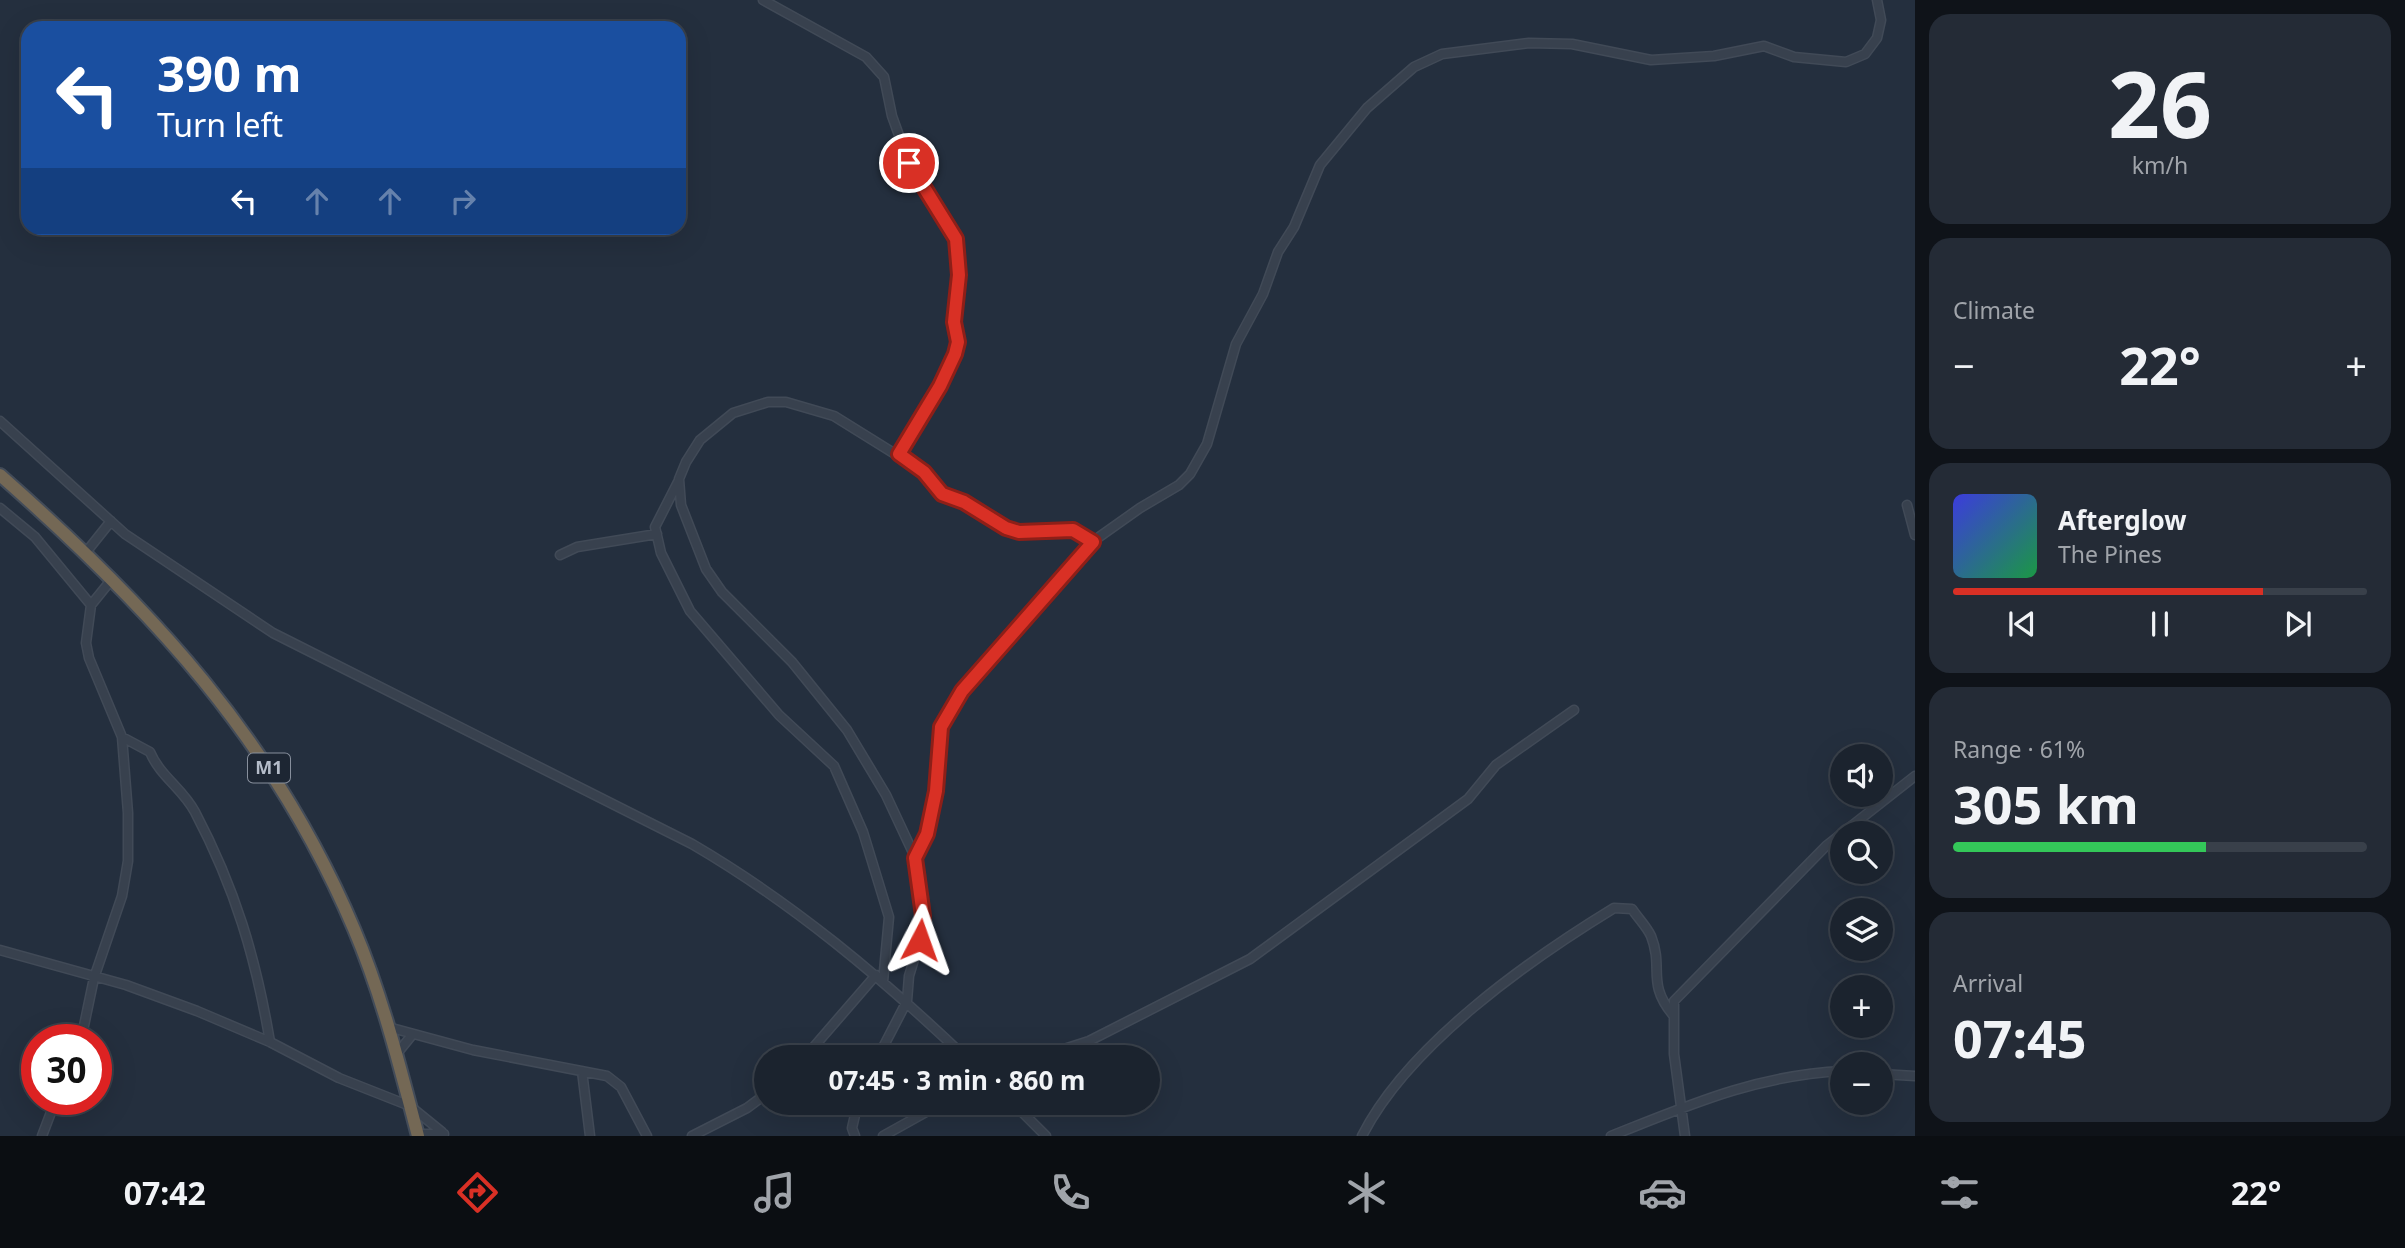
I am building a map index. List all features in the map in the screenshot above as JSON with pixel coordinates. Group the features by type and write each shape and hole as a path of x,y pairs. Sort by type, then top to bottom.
{"highway":[{"name":"M1","path":"0,475 87,551 157,624 255,747 275,778 310,838 354,929 387,1027 418,1135"}],"street":[{"path":"763,0 866,57 879,68 909,163 956,239 959,275 954,322 958,342 955,354 899,454"},
{"path":"915,858 927,834 936,791 941,727 945,717 962,691 1093,542 1140,508 1179,485 1190,474 1207,444 1236,344 1263,294 1278,251 1294,227 1320,165 1367,108 1414,67 1442,54 1529,43 1572,44 1651,60 1714,56 1764,46 1794,57 1846,62 1865,54 1877,38 1881,20 1877,0"},
{"path":"883,982 889,916 863,832 834,766 779,715 690,611 661,553 655,527 700,440 718,423 751,405 768,401 819,410 899,454 924,472 942,494 964,502 1006,528 1019,532 1073,530 1093,542"},
{"path":"0,421 125,534 214,597 273,633 624,809 735,869 795,910 876,975 953,1045"},
{"path":"679,479 687,523 706,569 723,592 792,662 847,730 886,795 915,858 923,916 920,940 909,976 907,1001 884,1045"},
{"path":"1907,505 1915,535"},
{"path":"0,508 35,537 91,605"},
{"path":"87,551 111,521"},
{"path":"560,555 577,547 657,534"},
{"path":"84,1024 94,978 127,875 128,813 122,737 89,658 86,643 91,605 112,579"},
{"path":"1076,1045 1250,959 1468,799 1496,765 1574,710"},
{"path":"122,737 150,752 157,768 191,806 215,851 246,929 270,1042"},
{"path":"1685,1136 1680,1108 1674,1001 1826,846 1915,776"},
{"path":"1362,1136 1392,1091 1434,1042 1514,974 1614,908 1632,909 1650,933 1655,948 1657,992 1673,1015"},
{"path":"0,950 126,985 270,1042 339,1078 410,1106 444,1134"},
{"path":"815,1045 876,975"},
{"path":"387,1027 412,1035 598,1073 615,1081 647,1136"},
{"path":"395,1056 412,1035"},
{"path":"582,1071 590,1136"},
{"path":"1611,1136 1755,1082 1795,1074 1830,1072"},
{"path":"1893,1075 1915,1076"},
{"path":"692,1136 754,1103"},
{"path":"42,1136 51,1115"},
{"path":"855,1115 852,1128 855,1136"},
{"path":"883,1136 921,1115"},
{"path":"1025,1115 1046,1136"},
{"path":"418,1135 444,1134"}],"route":[{"path":"909,163 956,239 959,275 954,322 958,342 940,386 899,454 924,472 942,494 964,502 1006,528 1019,532 1073,530 1093,542 962,691 945,717 941,727 936,791 927,834 915,858 920,872 923,916 920,940"}]}
